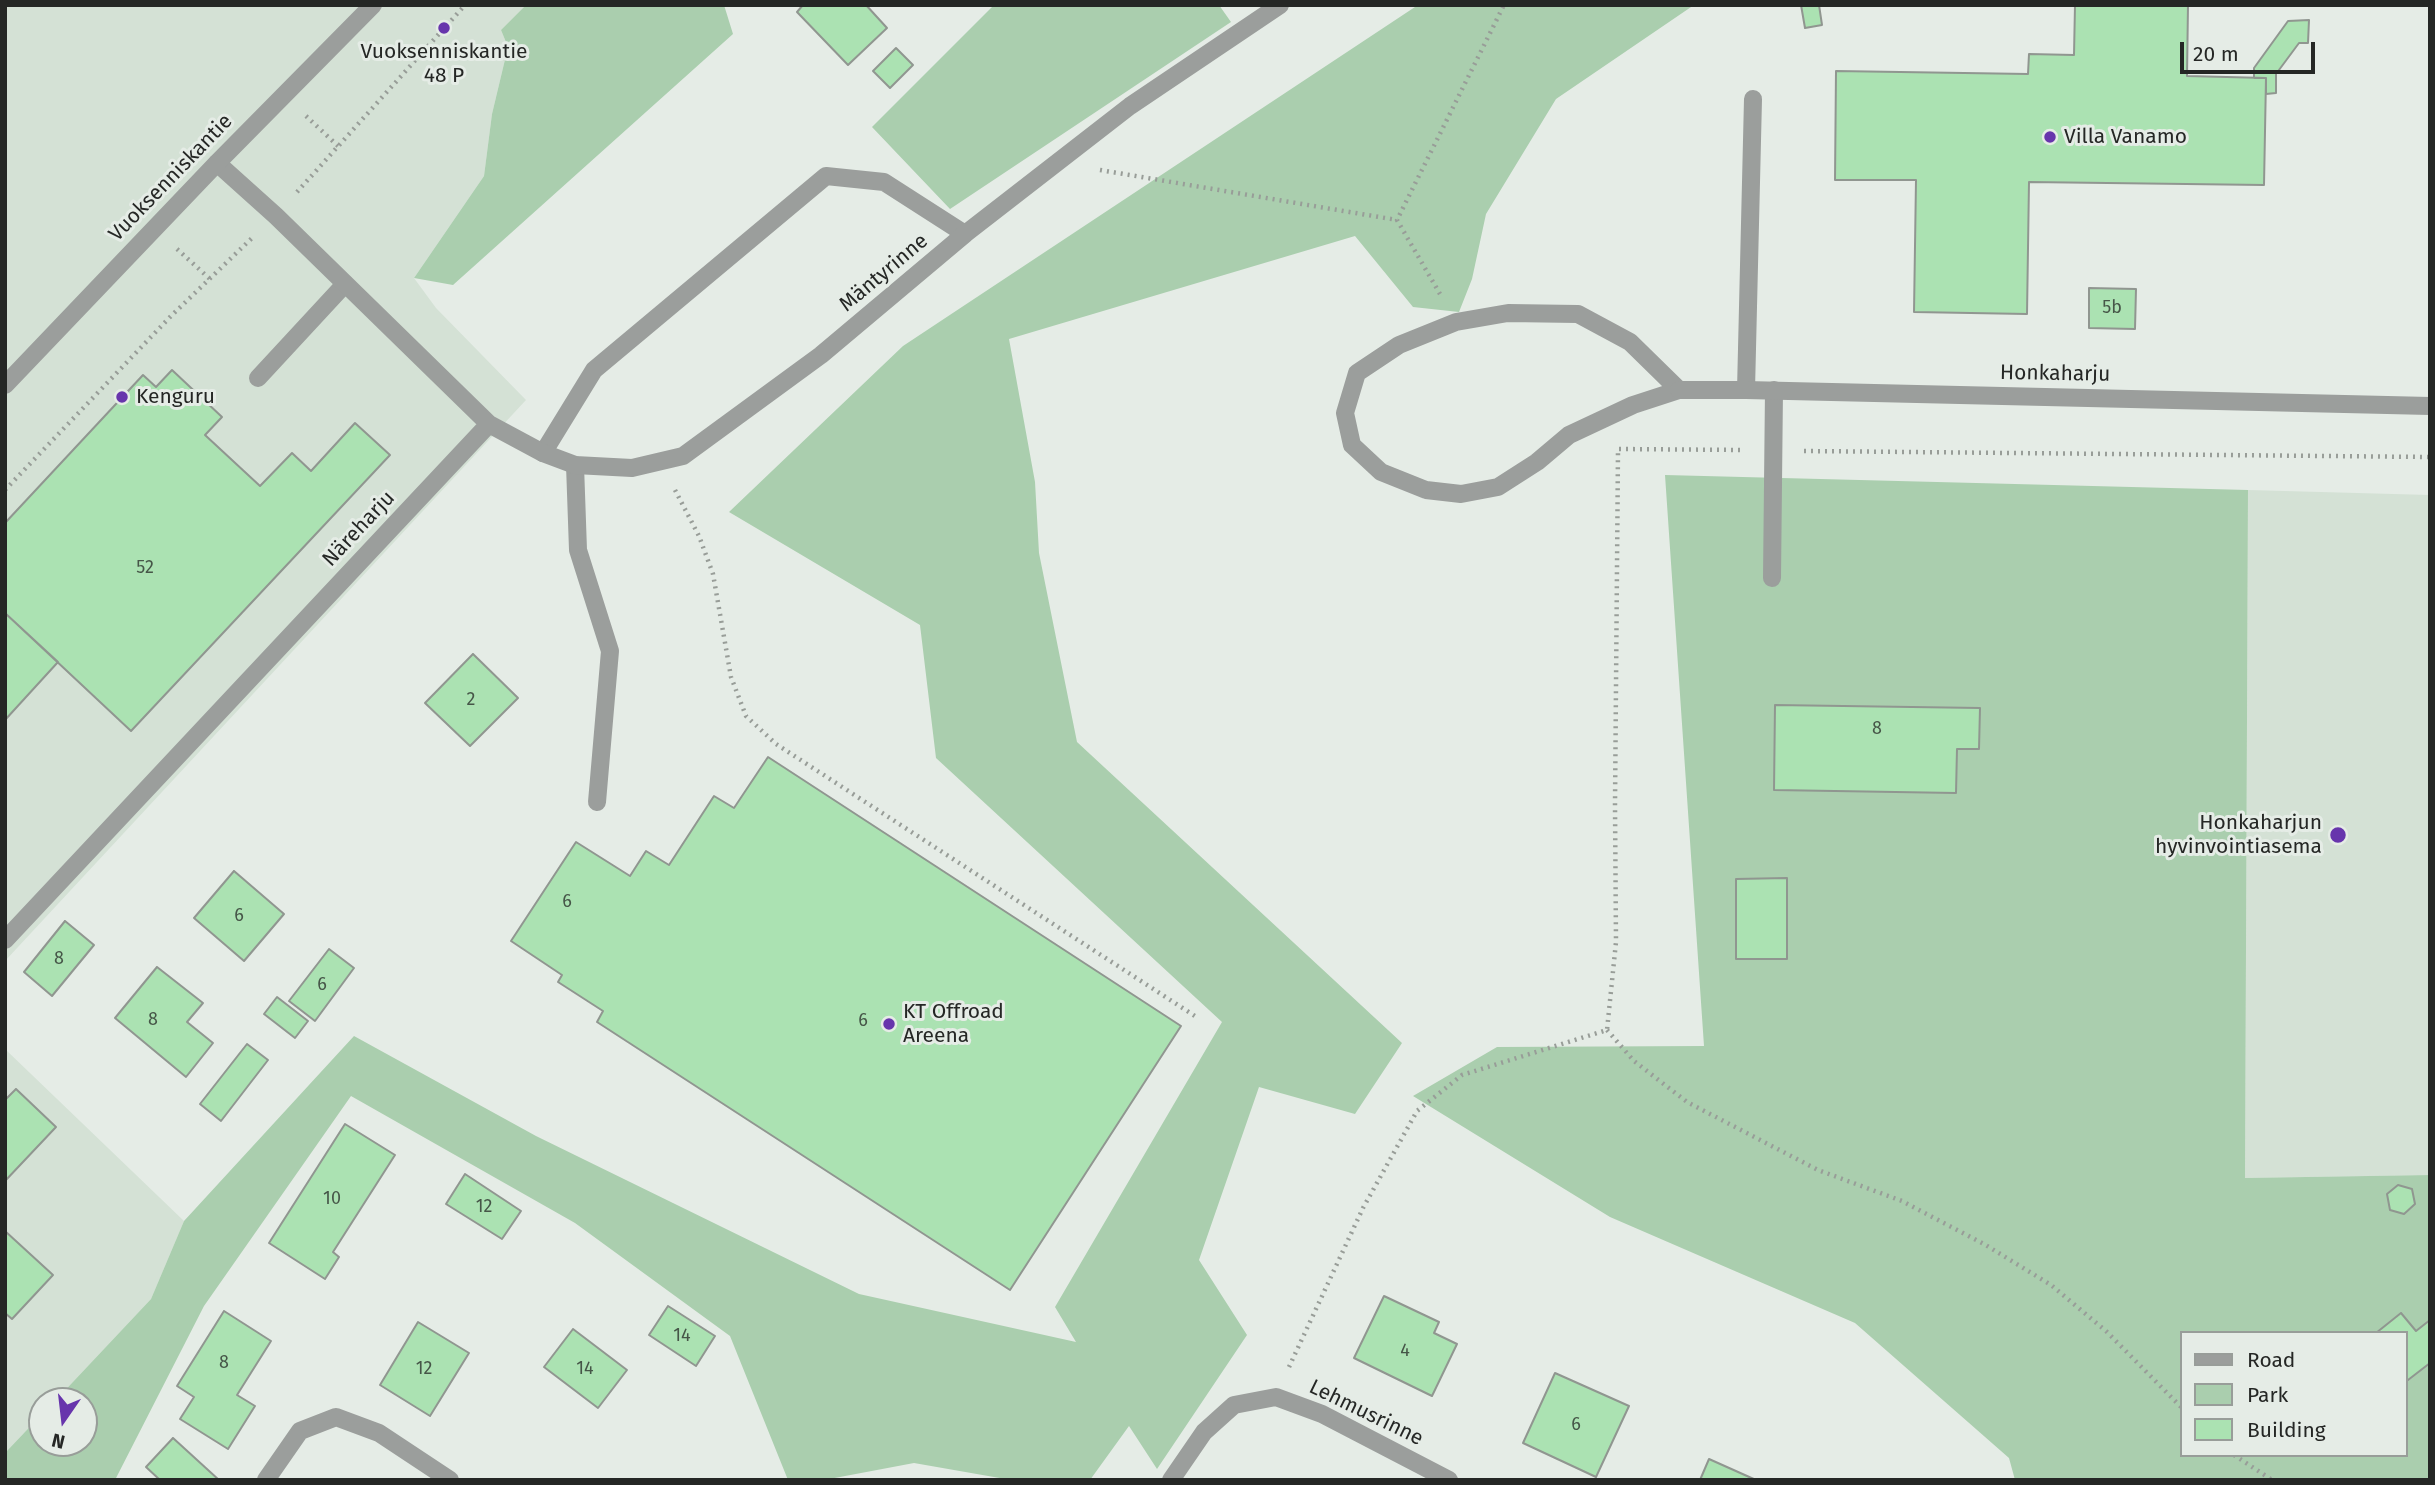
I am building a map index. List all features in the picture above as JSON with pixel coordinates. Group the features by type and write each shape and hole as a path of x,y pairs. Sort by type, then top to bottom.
{"street":[{"name":"Vuoksenniskantie","path":"5,385 217,163 373,5"},
{"name":"Mäntyrinne","path":"489,424 543,453 575,465 632,468 683,456 821,355 965,234 1130,106 1280,5"},
{"path":"1746,390 1753,99"},
{"path":"217,163 276,216 489,424"},
{"path":"543,453 594,370 826,176 884,182 965,234"},
{"path":"258,378 345,284"},
{"name":"Honkaharju","path":"1679,390 1630,342 1578,314 1508,313 1456,322 1399,345 1357,373 1345,413 1352,445 1381,472 1426,490 1461,494 1498,487 1537,462 1569,435 1633,405 1679,390 2430,406"},
{"path":"1772,578 1774,390"},
{"name":"Näreharju","path":"5,940 489,424"},
{"path":"575,465 578,550 610,651 597,802"},
{"name":"Lehmusrinne","path":"1171,1480 1204,1432 1234,1405 1276,1397 1322,1414 1449,1480"},
{"path":"266,1480 300,1431 336,1417 379,1433 450,1480"}],"path":[{"path":"5,490 171,316 276,216 466,5"},
{"path":"1397,220 1504,5"},
{"path":"1058,163 1397,220"},
{"path":"1397,220 1456,322"},
{"path":"1569,435 1618,449 2430,457"},
{"path":"1618,449 1616,942 1607,1030 1634,1061 1687,1102 1818,1170 1902,1201 1984,1244 2051,1285 2106,1331 2180,1406"},
{"path":"660,462 699,536 713,574 731,677 746,716 776,744 1198,1018"},
{"path":"1276,1397 1363,1208 1417,1111 1462,1075 1607,1030"},
{"path":"2237,1457 2272,1480"}],"shaded area":[{"path":"5,5 526,5 501,30 508,47 492,114 484,176 414,278 436,308 526,400 5,961"},
{"name":"Honkaharjun hyvinvointiasema","path":"2248,490 2430,495 2430,1175 2245,1178"},
{"path":"5,1049 184,1221 151,1299 68,1387 28,1387 28,1429 5,1453"}],"green space":[{"path":"526,5 724,5 733,34 453,285 414,278 484,176 492,114 508,47 501,30"},
{"path":"994,5 1219,5 1231,22 950,209 872,127"},
{"path":"1418,5 1694,5 1556,99 1486,214 1472,279 1459,312 1413,307 1355,236 1009,339 1035,482 1039,553 1077,742 1402,1043 1355,1114 1259,1087 1199,1260 1247,1335 1157,1469 1129,1426 1090,1480 1011,1480 914,1463 824,1480 788,1480 730,1336 575,1223 351,1096 204,1306 115,1480 5,1480 5,1453 28,1429 28,1457 98,1457 98,1387 68,1387 151,1299 184,1221 354,1036 536,1136 859,1294 1076,1342 1055,1307 1222,1022 936,758 920,625 729,512 903,346"},
{"path":"1665,475 2248,490 2245,1178 2430,1175 2430,1480 2015,1480 2009,1458 1855,1323 1610,1217 1413,1096 1497,1047 1704,1046"}],"building":[{"path":"803,5 866,5 887,28 848,65 797,12"},
{"path":"1801,5 1819,5 1822,25 1805,28"},
{"name":"Villa Vanamo","path":"2075,5 2188,5 2187,76 2266,78 2264,185 2029,182 2027,314 1914,312 1916,180 1835,180 1836,71 2028,74 2029,54 2074,55"},
{"path":"2309,20 2308,43 2299,43 2276,74 2276,93 2266,94 2266,78 2254,78 2254,68 2288,21"},
{"path":"896,48 913,65 890,88 873,71"},
{"path":"2089,288 2136,289 2135,329 2089,328"},
{"path":"172,370 222,417 205,435 260,486 292,453 311,471 355,423 390,455 131,731 5,613 5,523 143,375 156,387"},
{"path":"5,613 58,662 5,720"},
{"path":"473,654 518,698 470,746 425,703"},
{"path":"1775,705 1980,708 1979,749 1957,749 1956,793 1774,790"},
{"name":"KT Offroad Areena","path":"768,757 1181,1026 1010,1290 597,1022 603,1011 558,982 562,975 511,941 576,842 630,876 646,851 669,865 714,796 734,808"},
{"path":"234,871 284,914 244,961 194,918"},
{"path":"1787,878 1787,959 1736,959 1736,879"},
{"path":"65,921 94,945 52,996 24,972"},
{"path":"329,949 354,968 315,1021 289,1001"},
{"path":"157,967 203,1003 187,1022 213,1043 186,1077 115,1018"},
{"path":"277,997 308,1021 295,1038 264,1014"},
{"path":"247,1044 268,1060 221,1121 200,1104"},
{"path":"16,1089 56,1127 5,1181 5,1100"},
{"path":"345,1124 395,1155 333,1252 339,1257 325,1279 269,1243"},
{"path":"465,1174 521,1211 502,1239 446,1204"},
{"path":"2398,1185 2412,1189 2415,1204 2404,1214 2390,1210 2387,1194"},
{"path":"5,1231 53,1275 12,1319 5,1313"},
{"path":"1384,1296 1439,1322 1434,1333 1457,1344 1432,1396 1354,1358"},
{"path":"668,1306 715,1336 696,1366 649,1335"},
{"path":"224,1311 271,1341 237,1395 255,1406 228,1449 180,1419 194,1397 177,1386"},
{"path":"2401,1313 2416,1331 2430,1320 2430,1363 2408,1380 2407,1331 2378,1331"},
{"path":"418,1322 469,1353 430,1416 380,1385"},
{"path":"573,1329 627,1370 598,1408 544,1367"},
{"path":"1555,1373 1629,1406 1596,1477 1523,1443"},
{"path":"173,1438 219,1480 160,1480 146,1467"},
{"path":"1709,1459 1756,1480 1700,1480"}],"place":[{"name":"Vuoksenniskantie 48 P","path":"444,28"},
{"name":"Villa Vanamo","path":"2050,137"},
{"name":"Kenguru","path":"122,397"},
{"name":"Honkaharjun hyvinvointiasema","path":"2338,835"},
{"name":"KT Offroad Areena","path":"889,1024"}]}
